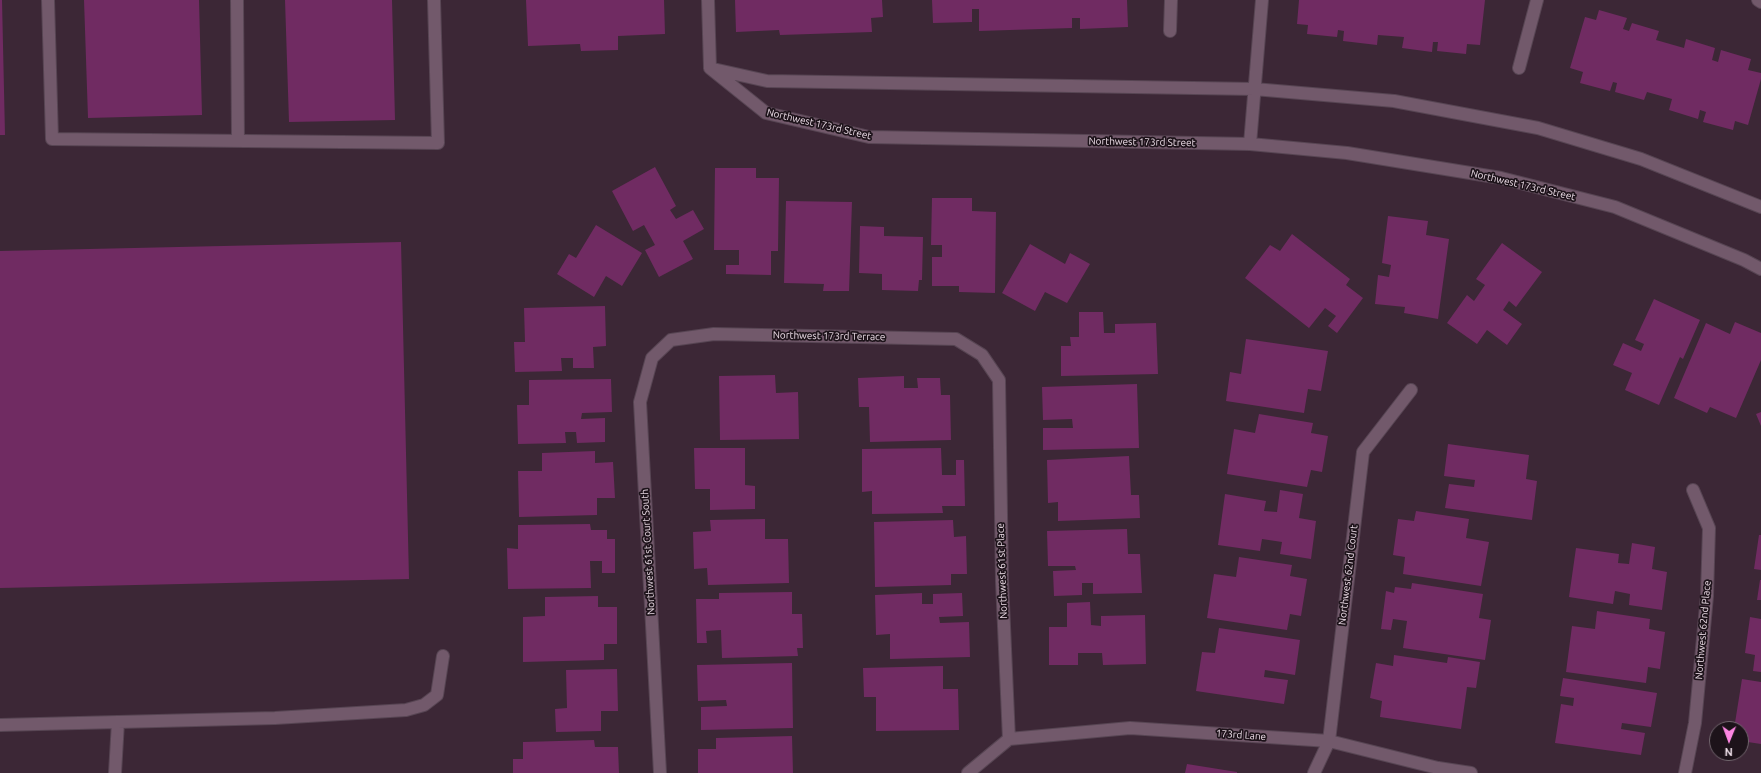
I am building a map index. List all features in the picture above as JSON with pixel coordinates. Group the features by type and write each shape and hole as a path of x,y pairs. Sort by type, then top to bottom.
{"street":[{"path":"48,0 52,139 438,143 434,0"},
{"path":"237,0 238,141"},
{"path":"708,0 710,68 767,81 1254,89 1394,101 1538,128 1641,159 1761,208"},
{"path":"1170,32 1171,0"},
{"path":"1250,144 1262,0"},
{"path":"1519,68 1537,0"},
{"name":"Northwest 173rd Street","path":"710,68 766,113 869,137 1250,144 1347,153 1501,178 1615,207 1744,260 1761,269"},
{"name":"Northwest 173rd Terrace","path":"671,340 714,334 956,339 982,355"},
{"name":"Northwest 61st Court South","path":"660,773 640,402 652,358 671,340"},
{"name":"Northwest 61st Place","path":"982,355 999,380 1002,581 1009,739"},
{"name":"Northwest 62nd Court","path":"1314,773 1328,741 1363,452 1411,390"},
{"name":"Northwest 62nd Place","path":"1685,773 1695,723 1707,596 1709,528 1693,490"},
{"path":"0,725 318,716 406,710 424,705 437,695 443,656"},
{"path":"115,773 118,722"},
{"name":"173rd Lane","path":"1009,739 1130,728 1328,741 1438,768 1471,773"},
{"path":"968,773 1009,739"}],"building":[{"path":"0,0 2,0 5,135 0,135"},
{"path":"84,0 199,0 202,115 88,118"},
{"path":"285,0 392,0 395,120 289,122"},
{"path":"526,0 664,0 665,34 618,36 618,50 581,51 580,44 528,46"},
{"path":"735,0 882,0 883,17 871,18 872,32 780,35 779,30 736,32"},
{"path":"932,0 1127,0 1128,27 1080,29 1080,18 1072,18 1072,28 979,31 979,9 972,9 972,22 933,23"},
{"path":"1299,0 1485,0 1480,45 1467,44 1466,54 1437,51 1438,42 1433,42 1432,52 1402,48 1404,37 1378,35 1377,45 1343,41 1344,31 1338,30 1337,37 1307,34 1308,25 1297,24"},
{"path":"1599,10 1627,18 1623,29 1629,31 1632,23 1659,31 1656,40 1684,48 1686,39 1715,48 1712,60 1718,62 1721,50 1751,59 1748,70 1761,73 1761,79 1748,125 1735,121 1733,130 1703,122 1706,112 1700,110 1698,119 1669,110 1672,99 1647,92 1644,100 1615,92 1617,83 1613,82 1610,91 1580,83 1583,72 1570,68 1585,17 1596,20"},
{"path":"655,167 676,206 670,210 676,219 693,210 704,229 683,241 693,259 659,277 645,250 655,245 644,225 633,231 612,191"},
{"path":"715,168 756,168 756,178 779,178 778,251 771,251 771,275 726,274 726,265 739,265 739,250 714,250"},
{"path":"932,198 972,198 972,211 996,212 995,293 959,292 959,286 932,286 932,257 942,257 942,245 931,245"},
{"path":"786,201 852,202 849,291 823,291 824,284 784,283"},
{"path":"1388,216 1428,221 1426,235 1449,239 1438,319 1404,313 1405,307 1375,304 1378,275 1389,277 1391,265 1382,263"},
{"path":"596,225 642,253 622,286 606,276 594,297 557,274 569,254 576,258"},
{"path":"860,226 884,227 884,236 923,237 922,280 919,280 918,291 882,290 882,274 859,273"},
{"path":"1292,234 1350,279 1346,285 1363,298 1337,333 1328,326 1336,316 1325,308 1309,328 1245,278 1270,245 1280,251"},
{"path":"401,242 409,579 0,588 0,251"},
{"path":"1502,243 1542,272 1516,307 1509,301 1503,310 1522,324 1507,345 1487,330 1477,344 1447,323 1467,295 1474,301 1485,285 1476,279"},
{"path":"1030,244 1065,264 1070,253 1090,264 1067,303 1045,292 1035,311 1002,293"},
{"path":"1654,299 1700,320 1683,359 1680,357 1659,405 1625,390 1632,373 1613,365 1623,343 1641,351 1644,344 1635,340"},
{"path":"605,306 606,346 593,347 594,368 573,368 573,358 561,358 562,371 515,372 514,342 525,342 524,308"},
{"path":"1079,312 1103,312 1104,333 1115,333 1115,324 1156,323 1158,374 1061,376 1061,346 1071,346 1070,337 1079,337"},
{"path":"1735,322 1761,333 1761,360 1736,418 1710,407 1707,413 1674,398 1706,323 1730,334"},
{"path":"1246,339 1328,351 1321,391 1308,389 1304,413 1226,401 1230,372 1241,374"},
{"path":"775,375 776,393 798,392 799,439 720,440 719,376"},
{"path":"904,376 904,388 918,388 917,378 940,378 941,395 950,395 951,440 870,442 869,407 859,407 858,378"},
{"path":"611,379 612,412 582,413 581,419 605,418 605,442 577,443 576,432 565,432 566,443 518,444 517,405 529,405 529,380"},
{"path":"1137,384 1139,448 1043,450 1043,428 1073,428 1072,419 1043,420 1042,387"},
{"path":"1761,412 1761,426 1756,414"},
{"path":"1259,414 1313,423 1311,433 1328,436 1322,472 1311,470 1307,487 1227,474 1234,429 1255,433"},
{"path":"1448,444 1529,455 1526,479 1537,481 1532,520 1445,508 1449,484 1474,487 1475,480 1444,476"},
{"path":"694,448 745,448 745,485 755,486 755,509 710,510 710,489 695,489"},
{"path":"941,448 942,475 956,475 956,460 964,460 965,506 942,506 943,513 872,514 872,491 862,492 862,449"},
{"path":"595,451 595,463 613,462 615,498 597,498 597,515 519,517 518,471 542,471 542,453"},
{"path":"1129,456 1131,495 1139,495 1140,518 1058,521 1058,502 1048,503 1047,460"},
{"path":"1280,490 1303,494 1299,518 1316,521 1311,559 1280,554 1282,542 1262,539 1260,551 1218,545 1225,494 1266,501 1264,511 1277,512"},
{"path":"1416,511 1469,519 1466,538 1489,542 1481,586 1403,574 1405,557 1393,555 1398,519 1414,521"},
{"path":"765,519 765,539 788,539 789,583 708,585 707,568 694,569 693,532 711,531 710,520"},
{"path":"953,520 954,537 966,536 967,574 951,574 951,585 875,587 874,522"},
{"path":"590,524 591,530 607,530 607,539 615,539 615,573 602,573 602,561 590,561 591,588 508,589 507,548 518,549 518,525"},
{"path":"1127,529 1128,554 1140,554 1142,593 1093,594 1093,583 1082,583 1082,595 1054,596 1053,571 1076,570 1075,566 1048,566 1047,531"},
{"path":"1759,535 1761,535 1761,570 1754,569"},
{"path":"1632,543 1655,547 1652,569 1667,572 1662,610 1629,605 1630,594 1615,591 1613,604 1569,597 1576,548 1619,554 1618,563 1629,564"},
{"path":"1239,557 1292,565 1290,576 1307,579 1301,616 1290,614 1287,630 1207,618 1214,574 1236,577"},
{"path":"1760,580 1761,600 1757,600"},
{"path":"1412,583 1483,594 1479,618 1491,620 1485,660 1403,648 1407,621 1393,619 1391,630 1381,629 1386,591 1394,593 1395,587 1411,589"},
{"path":"792,592 792,614 802,614 803,648 797,648 798,656 722,658 721,630 706,631 707,643 697,643 696,599 719,599 719,593"},
{"path":"922,593 922,604 933,604 933,594 962,593 963,616 939,617 940,623 969,622 970,657 890,659 890,634 876,635 875,595"},
{"path":"598,596 598,607 617,607 617,644 604,644 604,660 523,662 523,617 545,616 545,597"},
{"path":"1090,602 1091,625 1101,626 1101,616 1145,615 1146,664 1103,665 1102,653 1078,653 1078,665 1049,665 1049,627 1067,627 1067,603"},
{"path":"1597,611 1650,619 1649,629 1665,632 1660,669 1648,667 1646,683 1566,672 1572,626 1595,629"},
{"path":"1750,617 1761,619 1761,672 1753,671 1755,655 1745,653"},
{"path":"1219,628 1300,640 1295,675 1265,670 1264,677 1288,680 1284,704 1196,691 1202,652 1215,653"},
{"path":"1394,655 1447,663 1448,657 1480,662 1476,688 1467,687 1461,729 1380,717 1382,701 1370,698 1376,663 1393,666"},
{"path":"792,663 793,728 701,730 701,707 727,706 726,700 698,701 697,665"},
{"path":"943,666 943,689 958,689 959,730 876,731 876,697 864,697 863,668"},
{"path":"617,669 618,711 601,711 601,731 556,732 555,709 567,708 566,670"},
{"path":"1563,678 1657,693 1651,727 1622,723 1621,729 1645,733 1641,755 1555,743 1561,704 1573,706 1574,698 1560,696"},
{"path":"1742,679 1761,682 1761,744 1749,742 1749,721 1735,721"},
{"path":"792,736 793,773 698,773 698,749 716,749 716,738"},
{"path":"594,740 595,747 618,747 619,773 513,773 513,759 523,759 523,742"},
{"path":"1187,764 1237,772 1237,773 1185,773"}]}
